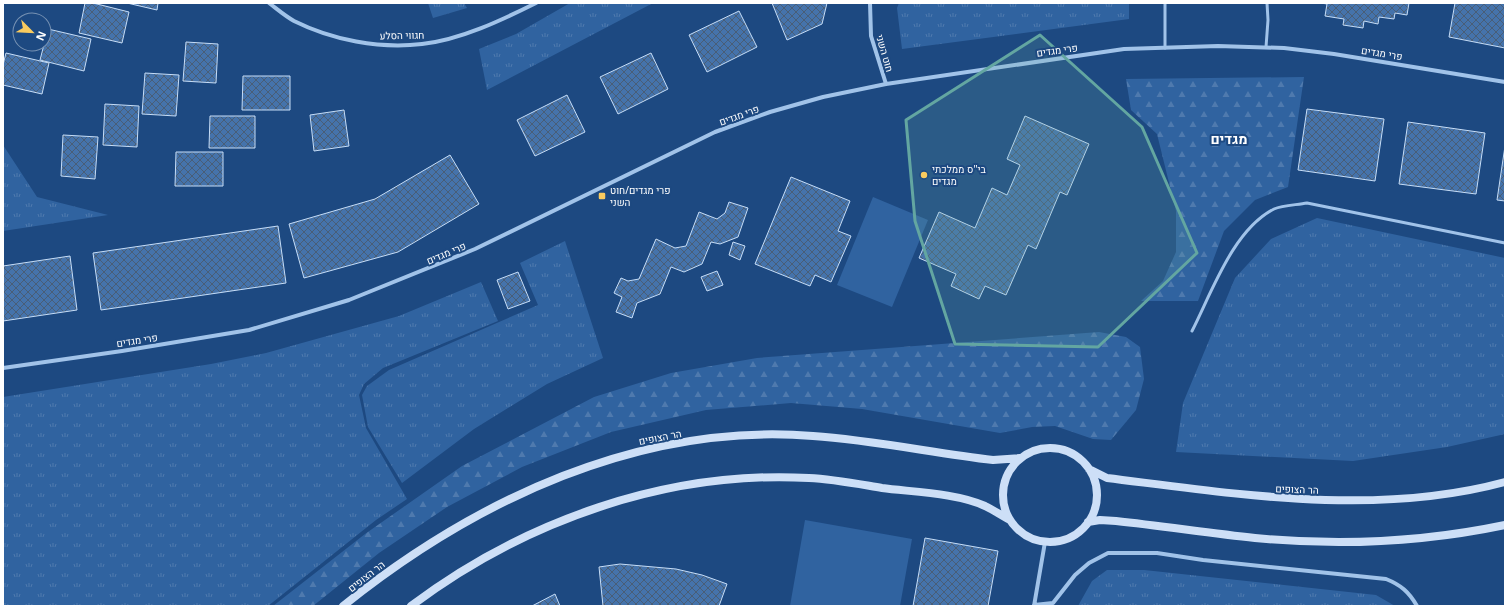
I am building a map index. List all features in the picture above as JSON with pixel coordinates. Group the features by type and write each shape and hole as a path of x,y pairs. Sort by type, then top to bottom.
{"main road":[{"name":"הר הצופים","path":"343,606 396,565 430,542 515,496 565,475 620,456 668,445 719,438 771,435 813,436 993,460 1020,458"},
{"path":"1057,448 1078,457 1089,469 1096,484 1097,500 1088,522 1076,534 1061,541 1045,542 1029,537 1020,532 1010,520 1003,505 1003,488 1010,470 1020,458 1035,450 1057,448"},
{"name":"הר הצופים","path":"1089,469 1107,478 1259,497 1315,499 1364,500 1458,493 1505,482"},
{"path":"411,606 452,578 489,556 532,534 580,514 632,497 675,486 723,480 810,478 959,498 984,505 1010,520"},
{"path":"1088,522 1100,520 1116,521 1255,538 1365,541 1464,534 1505,525"}],"street":[{"name":"חגווי הסלע","path":"269,3 293,20 322,33 352,40 387,45 422,44 466,34 506,18 536,3"},
{"name":"חוט השני","path":"870,3 871,36 886,84"},
{"name":"פרי מגדים","path":"3,368 122,351 249,330 349,300 475,249 715,132 770,112 823,97 886,84 1124,49 1266,47 1334,54 1505,82"},
{"path":"1045,542 1034,605 1053,603 1075,575 1089,563 1108,553 1157,553 1203,560 1386,579 1399,584 1410,593 1417,606"}],"lane":[{"path":"1165,3 1165,48"},
{"path":"1266,47 1268,20 1267,3"},
{"path":"1192,331 1235,245 1254,224 1275,209 1307,203 1505,243"}],"highlighted area":[{"path":"1040,35 1142,127 1197,253 1098,347 955,344 915,221 906,120"}],"green space":[{"path":"428,3 464,3 467,8 433,18"},
{"path":"570,3 653,3 487,90 479,49 516,34"},
{"path":"899,3 1129,3 1129,19 902,49 897,8"},
{"path":"1304,77 1288,187 1255,200 1224,231 1198,301 1141,301 1163,281 1176,252 1176,211 1157,134 1131,110 1126,79"},
{"path":"3,145 37,197 108,215 3,231"},
{"path":"873,197 928,220 892,307 837,285"},
{"path":"1317,218 1505,258 1505,434 1447,447 1353,461 1176,452 1183,403 1235,278 1271,239"},
{"path":"565,241 603,358 547,384 474,429 402,483 368,427 362,395 367,386 389,370 538,305 520,263"},
{"path":"481,282 498,321 383,368 364,384 359,395 366,428 407,499 376,520 268,606 3,606 3,397 211,364 266,353 399,316"},
{"path":"1099,332 1126,337 1140,347 1144,379 1136,410 1111,440 1093,439 1055,426 1032,427 1000,433 862,409 791,403 706,410 611,432 522,467 447,507 379,553 313,606 273,606 365,534 462,466 594,397 671,373 757,358"},
{"path":"805,520 912,539 900,606 790,606"},
{"path":"1107,570 1144,570 1376,595 1395,606 1078,606 1092,581"}],"building":[{"path":"85,3 93,3 129,12 122,43 79,33"},
{"path":"127,3 158,3 157,10"},
{"path":"772,3 827,3 822,24 787,40"},
{"path":"1321,3 1409,3 1407,15 1395,13 1394,19 1379,17 1378,24 1364,21 1363,28 1343,25 1344,19 1325,16 1327,4"},
{"path":"1455,3 1505,3 1505,48 1449,37"},
{"path":"739,11 757,47 707,72 689,35"},
{"path":"52,30 91,39 84,71 40,60 42,52 52,52"},
{"path":"186,42 218,44 216,83 183,81"},
{"path":"6,53 49,63 42,94 3,85 3,65"},
{"path":"651,53 668,89 618,114 600,77"},
{"path":"145,73 179,75 176,116 142,114"},
{"path":"243,76 290,76 290,110 242,110"},
{"path":"567,95 585,132 535,156 517,120"},
{"path":"105,104 139,106 137,147 103,145"},
{"path":"1307,109 1384,119 1375,181 1298,170"},
{"path":"344,110 349,146 314,151 310,115"},
{"path":"210,116 255,116 255,148 209,148"},
{"path":"1025,116 1089,144 1067,195 1060,192 1036,249 1028,245 1006,295 985,286 979,299 951,286 956,274 919,258 939,212 975,228 992,188 1007,195 1020,165 1007,159"},
{"path":"1408,122 1485,133 1476,194 1399,184"},
{"path":"63,135 98,137 95,179 61,176"},
{"path":"1505,146 1505,201 1497,200"},
{"path":"176,152 223,152 223,186 175,186"},
{"path":"450,155 479,204 398,252 304,278 289,224 375,199"},
{"path":"791,177 850,201 838,231 851,236 831,282 815,275 810,286 755,264"},
{"path":"729,202 748,208 738,237 720,244 711,242 702,264 684,272 671,267 660,294 637,303 632,318 616,312 622,297 614,293 621,278 628,281 639,279 656,239 675,248 686,246 699,212 717,219 725,213"},
{"path":"278,226 286,283 101,310 93,253"},
{"path":"733,242 745,246 740,260 729,255"},
{"path":"70,256 77,310 3,321 3,266"},
{"path":"717,271 723,285 707,291 701,277"},
{"path":"518,272 530,301 508,309 497,280"},
{"path":"925,538 998,551 988,606 913,606"},
{"path":"620,564 676,569 702,575 727,584 719,606 603,606 599,567"},
{"path":"555,594 560,606 532,606"}],"place":[{"name":"בי\"ס ממלכתי מגדים","path":"924,175"},
{"name":"פרי מגדים/חוט השני","path":"602,196"}],"district":[{"name":"מגדים","path":"1229,138"}]}
